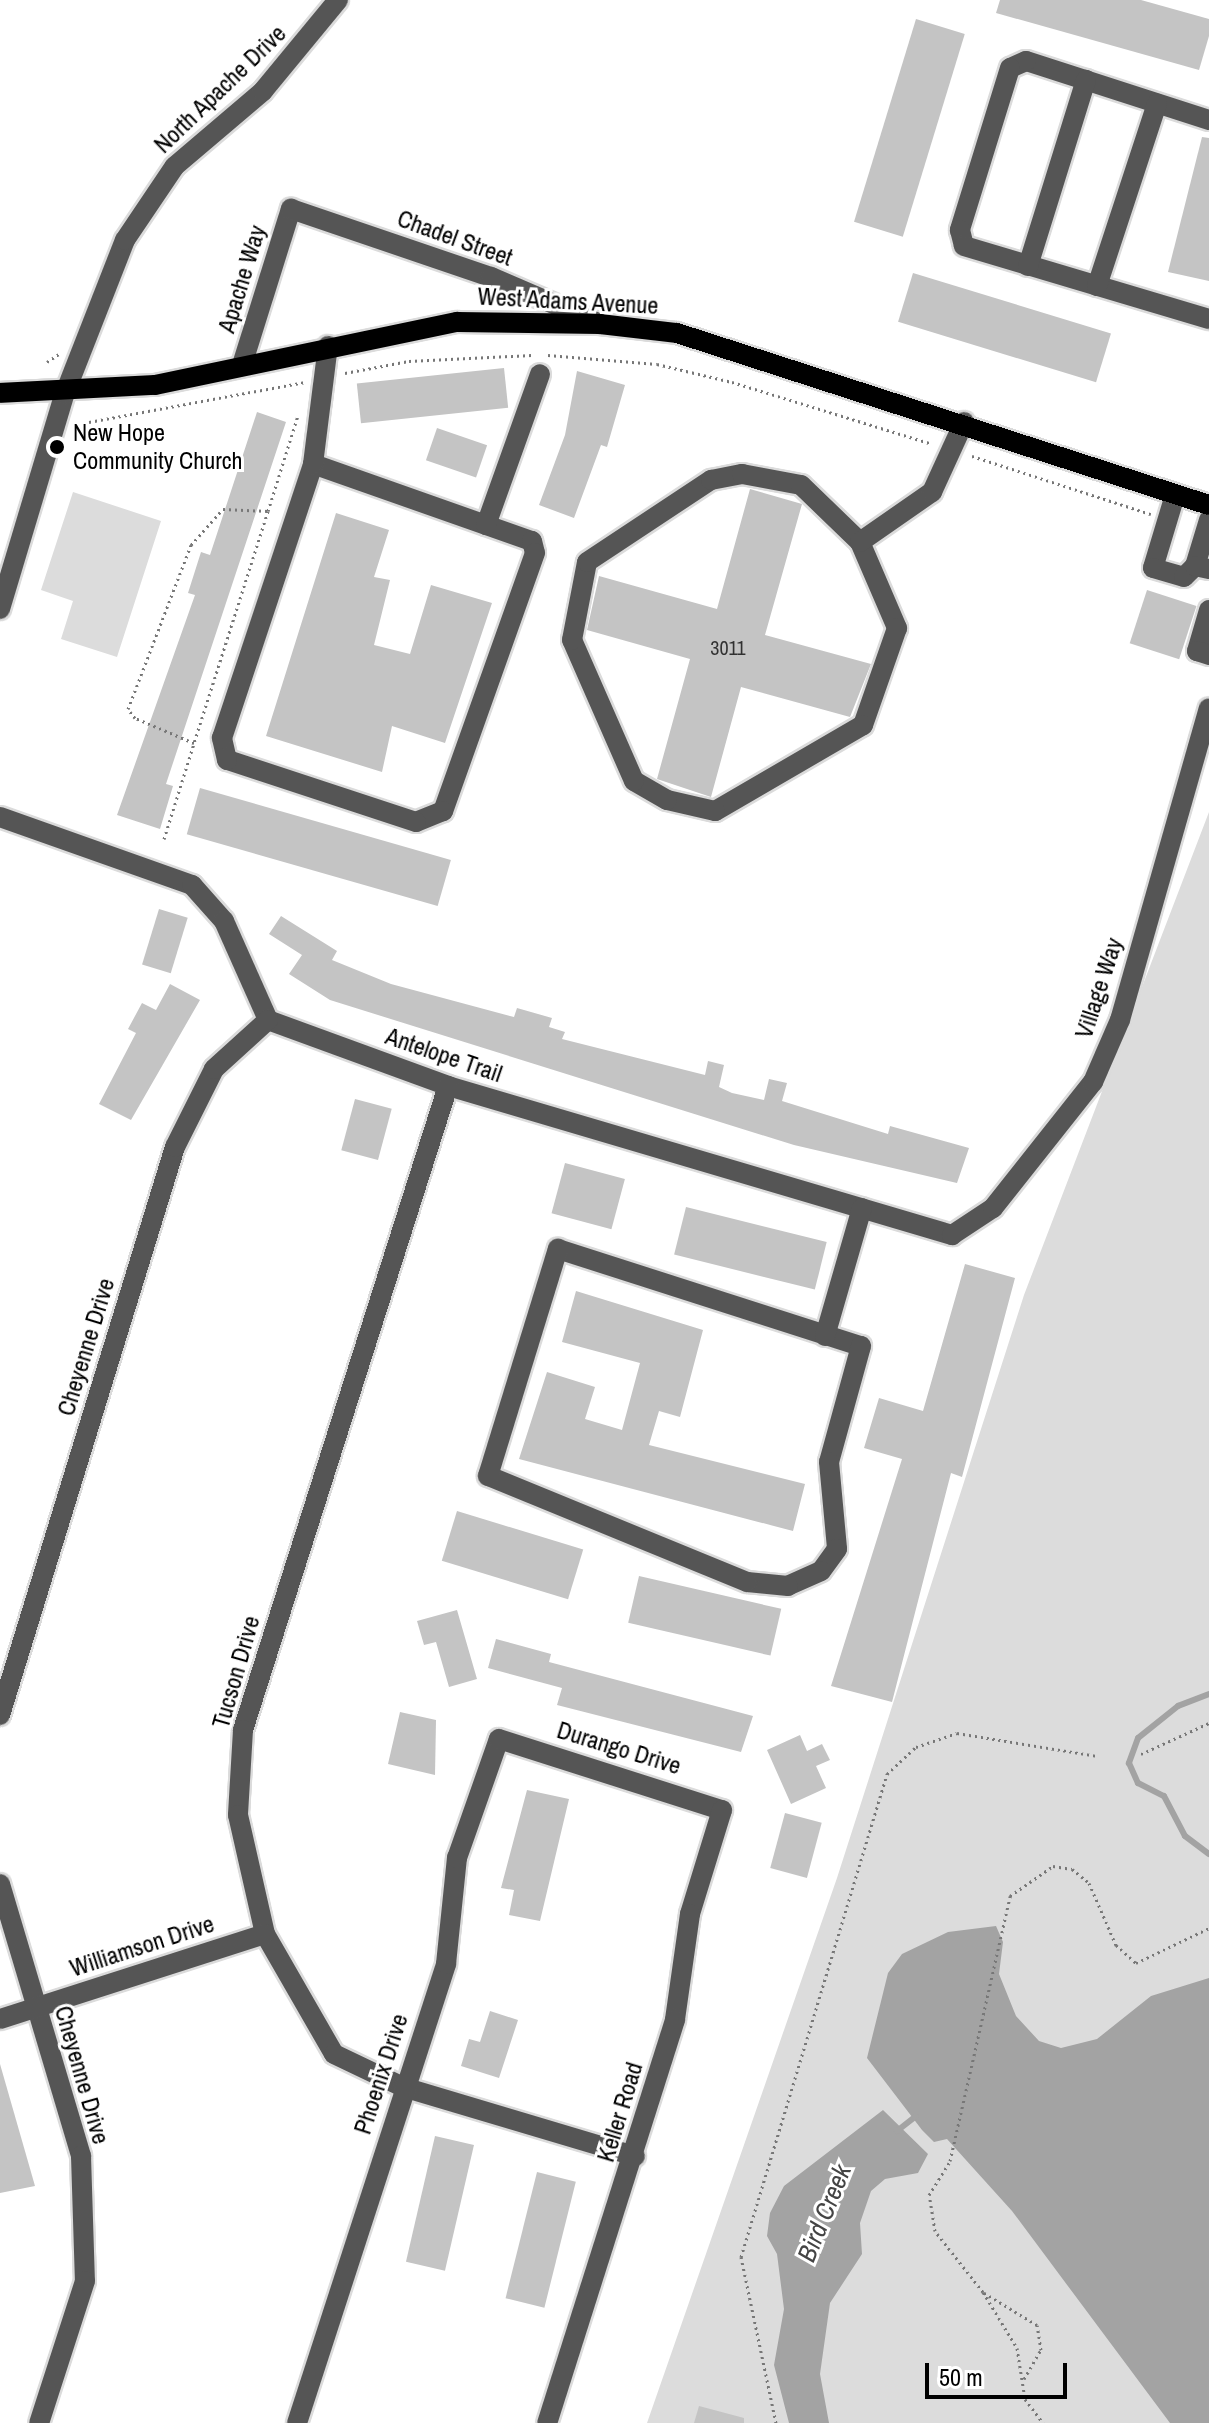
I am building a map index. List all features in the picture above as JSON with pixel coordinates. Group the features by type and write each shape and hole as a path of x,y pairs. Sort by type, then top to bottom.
{"main road":[{"name":"West Adams Avenue","path":"0,393 65,393 242,365 457,322 600,324 677,333 964,422 1209,505"}],"street":[{"name":"North Apache Drive","path":"0,609 65,393 125,240 175,166 263,91 338,0"},
{"path":"1209,120 1026,61 1010,68 960,230 964,246 1209,319"},
{"path":"1028,266 1086,80"},
{"path":"1097,286 1157,104"},
{"name":"Chadel Street","path":"291,209 491,277 600,324"},
{"name":"Apache Way","path":"242,365 291,209"},
{"path":"313,464 532,541 535,553 443,811 416,822 227,760 222,738 313,464 328,346"},
{"path":"486,525 540,374"},
{"path":"860,542 932,492 964,422"},
{"path":"742,474 801,485 860,542 897,628 863,725 715,811 667,800 634,781 572,640 587,562 711,480 742,474"},
{"path":"1175,495 1153,568 1184,577 1202,567 1209,520"},
{"path":"1209,610 1197,651 1209,655"},
{"name":"Village Way","path":"952,1235 993,1208 1093,1082 1120,1020 1209,708"},
{"path":"0,817 192,885 224,921 268,1020"},
{"name":"Antelope Trail","path":"268,1020 448,1086 952,1235"},
{"name":"Cheyenne Drive","path":"0,1715 175,1147 214,1069 268,1020"},
{"name":"Tucson Drive","path":"448,1086 243,1730 238,1815 265,1934 334,2054 403,2087 635,2156"},
{"path":"825,1336 862,1208"},
{"path":"558,1249 825,1336 861,1346 829,1462 837,1549 821,1571 788,1586 747,1582 488,1476 558,1249"},
{"name":"Durango Drive","path":"499,1739 722,1810"},
{"name":"Phoenix Drive","path":"297,2423 403,2087 446,1964 457,1858 499,1739"},
{"name":"Keller Road","path":"547,2423 635,2156 675,2020 690,1914 722,1810"},
{"name":"Cheyenne Drive","path":"0,1884 81,2156 85,2281 39,2423"},
{"name":"Williamson Drive","path":"0,2019 265,1934"}],"path":[{"path":"47,362 56,351 61,356"},
{"path":"343,374 474,355 657,364 940,446"},
{"path":"81,431 89,422 311,381 305,394"},
{"path":"164,839 301,407"},
{"path":"968,455 1155,515"},
{"path":"194,743 151,728 128,709 200,532 235,505 268,511"},
{"path":"1141,1754 1209,1723"},
{"path":"776,2423 741,2257 887,1774 916,1747 957,1733 1098,1756"},
{"path":"1043,2423 1025,2399 1017,2348 983,2292 929,2215 929,2195 950,2161 1010,1896 1028,1878 1053,1866 1089,1883 1127,1961 1148,1960 1209,1928"},
{"path":"983,2292 1037,2325 1041,2350 1024,2379"}],"shaded area":[{"path":"73,492 161,521 117,657 61,639 73,601 41,590"},
{"path":"1209,812 1209,2423 647,2423 837,1878 1024,1295"}],"water":[{"path":"996,1926 1003,1942 999,1974 1016,2016 1039,2041 1061,2048 1097,2039 1151,1996 1209,1978 1209,2423 1170,2423 1012,2211 947,2139 934,2142 922,2130 867,2058 888,1973 902,1954 948,1932"},
{"path":"883,2110 928,2154 918,2173 885,2179 871,2191 860,2223 862,2254 830,2303 820,2374 829,2423 789,2423 774,2365 784,2309 777,2254 767,2236 770,2213 784,2186"}],"building":[{"path":"1000,0 1141,0 1209,19 1209,36 1199,70 996,13"},
{"path":"916,19 965,34 903,237 854,222"},
{"path":"1202,137 1209,138 1209,281 1168,272"},
{"path":"913,273 1111,334 1096,382 898,322"},
{"path":"504,368 508,408 361,423 357,383"},
{"path":"577,371 625,385 607,447 601,445 574,518 539,505 565,435"},
{"path":"257,412 286,422 166,784 173,786 160,829 117,815 195,595 188,593 201,552 210,555"},
{"path":"437,428 487,445 476,477 426,460"},
{"path":"750,489 802,504 765,635 871,664 850,717 741,687 711,797 657,779 690,659 587,630 599,576 717,609"},
{"path":"336,513 389,530 374,577 390,580 374,645 410,654 431,585 492,603 445,743 392,726 382,772 266,736"},
{"path":"1147,590 1196,606 1179,659 1130,643"},
{"path":"200,788 451,860 438,906 187,834"},
{"path":"159,909 188,918 171,973 142,964"},
{"path":"281,916 337,951 332,960 391,984 514,1017 517,1008 552,1018 549,1027 565,1032 562,1039 705,1075 708,1061 724,1065 719,1087 732,1093 764,1100 769,1079 787,1083 782,1101 888,1134 890,1126 969,1148 957,1183 794,1145 330,1000 289,974 302,955 269,934"},
{"path":"170,984 200,1000 131,1120 99,1104 136,1033 128,1029 142,1003 156,1010"},
{"path":"355,1099 392,1109 378,1160 341,1150"},
{"path":"565,1163 625,1179 611,1229 552,1213"},
{"path":"686,1207 827,1242 815,1290 674,1255"},
{"path":"965,1264 1015,1278 962,1477 951,1473 892,1702 831,1686 902,1459 864,1448 879,1398 923,1411"},
{"path":"576,1291 703,1330 680,1417 659,1411 649,1445 805,1484 793,1531 519,1459 547,1372 595,1387 585,1419 622,1430 640,1363 562,1342"},
{"path":"457,1511 583,1550 568,1599 442,1561"},
{"path":"639,1576 781,1609 770,1656 628,1623"},
{"path":"457,1610 477,1679 449,1687 436,1642 424,1645 417,1621"},
{"path":"496,1639 551,1654 549,1662 753,1716 741,1752 557,1705 562,1688 488,1668"},
{"path":"400,1712 436,1720 435,1775 388,1764"},
{"path":"800,1735 807,1751 822,1744 830,1760 816,1766 826,1788 791,1804 767,1750"},
{"path":"527,1790 569,1799 540,1921 509,1915 514,1890 501,1888"},
{"path":"785,1813 822,1823 807,1878 770,1868"},
{"path":"490,2011 518,2020 499,2078 461,2066 469,2039 480,2042"},
{"path":"0,2064 35,2186 0,2193"},
{"path":"435,2136 474,2145 445,2271 406,2262"},
{"path":"537,2172 576,2182 544,2308 506,2298"},
{"path":"699,2406 744,2418 744,2423 694,2423"}],"waterway":[{"path":"1209,1694 1178,1706 1138,1738 1129,1763 1138,1783 1164,1796 1185,1836 1209,1854"},
{"name":"Bird Creek","path":"897,2131 916,2116"}],"place":[{"name":"New Hope Community Church","path":"57,447"}]}
